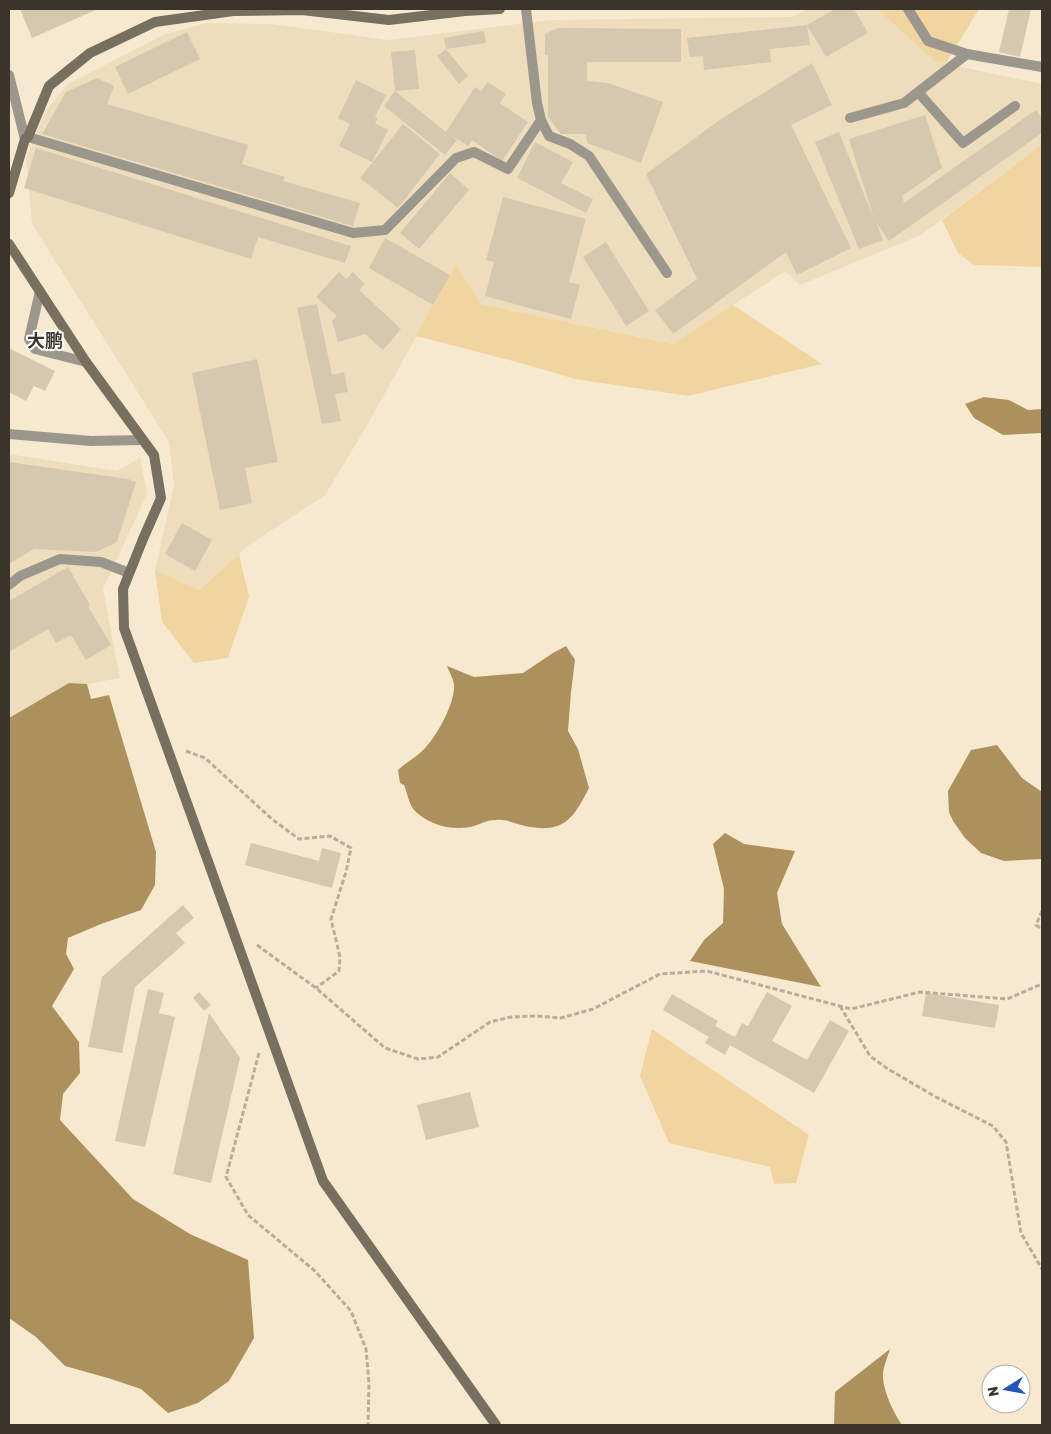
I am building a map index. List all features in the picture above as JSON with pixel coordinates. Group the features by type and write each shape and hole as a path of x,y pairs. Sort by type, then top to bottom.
{"main road":[{"path":"9,193 27,138 49,86 90,53 155,22 233,11 302,10 389,20 465,10 500,9"},
{"path":"9,244 86,362 154,455 161,498 123,589 124,628 323,1181 496,1425"}],"street":[{"path":"526,9 537,103 541,120 549,136 570,144 589,156 667,273"},
{"path":"908,9 928,41 967,54 1042,66"},
{"path":"850,118 904,103 967,54"},
{"path":"9,75 27,138 353,233 385,230 456,158 474,152 508,169 541,120"},
{"path":"918,92 963,142 1014,106"},
{"path":"40,291 29,339 35,349 86,362"},
{"path":"9,434 90,441 143,440"},
{"path":"9,585 20,576 60,559 101,562 129,573"}],"path":[{"path":"165,742 204,758 273,820 299,839 330,836 351,848 346,872 331,919 340,957 340,971 316,988"},
{"path":"1042,911 1036,925 1042,929"},
{"path":"232,928 316,988 386,1048 418,1059 438,1056 490,1022 511,1017 561,1018 594,1010 660,974 707,970 852,1009 920,992 1007,999 1042,984"},
{"path":"839,1006 870,1056 888,1069 936,1097 993,1126 1006,1142 1021,1233 1042,1269"},
{"path":"259,1052 226,1177 248,1214 315,1271 351,1311 366,1349 369,1383 368,1425"}],"shaded area":[{"path":"807,9 877,9 934,61 1042,84 1042,144 921,235 800,285 785,271 674,344 481,304 456,265 365,429 325,495 249,545 199,590 155,570 174,486 169,442 32,224 26,159 45,112 68,84 165,34 207,23 271,24 389,40 551,20 792,17"},
{"path":"877,9 979,9 946,63 934,61"},
{"path":"1042,144 1042,267 974,265 958,253 942,220"},
{"path":"456,264 481,304 673,344 733,305 822,364 688,396 575,379 416,336"},
{"path":"984,397 1009,400 1028,410 1042,409 1042,433 1003,435 974,418 965,404"},
{"path":"9,454 117,471 140,458 147,494 103,589 120,678 87,684 69,683 9,718"},
{"path":"239,554 249,597 228,658 194,663 162,622 155,570 199,590"},
{"path":"566,646 575,660 568,731 578,749 589,788 572,816 566,822 549,828 525,826 500,820 489,821 470,827 455,828 432,823 419,815 409,801 404,785 400,783 398,770 426,748 443,722 454,692 454,684 447,666 474,677 523,673"},
{"path":"69,683 87,684 91,699 109,695 156,852 155,885 141,910 68,938 66,954 74,969 52,1006 79,1042 80,1073 63,1094 60,1120 133,1199 190,1234 248,1260 254,1338 229,1381 198,1403 168,1413 141,1389 65,1366 36,1337 9,1318 9,718"},
{"path":"997,745 1022,778 1042,792 1042,859 1004,861 981,853 965,838 949,812 948,791 971,750"},
{"path":"725,833 744,844 795,851 777,893 782,924 821,987 690,961 704,940 723,923 724,889 713,844"},
{"path":"652,1029 809,1135 796,1183 774,1184 770,1167 669,1143 640,1076"},
{"path":"890,1349 883,1373 884,1386 895,1414 902,1425 834,1425 835,1392"}],"building":[{"path":"20,9 98,9 32,38"},
{"path":"835,9 854,9 868,33 826,57 807,25"},
{"path":"1009,9 1031,9 1020,57 999,52"},
{"path":"807,25 810,45 770,49 771,62 704,70 703,56 690,57 687,38"},
{"path":"558,28 681,29 681,62 587,62 587,81 608,83 663,102 641,163 587,143 586,134 561,134 548,117 548,55 545,55 545,34"},
{"path":"484,31 486,43 446,49 444,38"},
{"path":"187,32 200,59 128,94 115,67"},
{"path":"446,49 468,76 459,84 437,56"},
{"path":"415,50 419,89 395,91 391,52"},
{"path":"812,63 832,105 791,125 851,248 797,275 786,252 673,334 655,310 697,279 646,174 721,119"},
{"path":"97,78 114,86 107,104 248,145 242,164 285,177 283,181 360,203 353,226 42,134 66,92"},
{"path":"356,80 386,95 375,117 378,118 375,123 388,130 372,162 339,146 350,124 338,118"},
{"path":"488,82 506,94 500,103 528,122 502,161 472,140 468,146 450,134 457,140 445,155 384,106 395,91 446,132 475,87 481,91"},
{"path":"1036,110 1042,119 1042,133 889,241 876,222 883,240 859,249 815,142 839,132 874,219 849,139 925,115 942,168 902,196 904,203"},
{"path":"403,124 440,154 398,208 360,178"},
{"path":"535,142 573,162 561,183 593,199 586,213 517,178"},
{"path":"36,148 351,246 345,263 258,237 251,259 24,188"},
{"path":"450,173 469,190 419,249 400,233"},
{"path":"503,197 586,219 569,282 580,285 571,319 485,296 494,262 486,260"},
{"path":"385,238 450,275 433,305 369,268"},
{"path":"606,242 649,311 626,326 583,257"},
{"path":"339,272 346,279 353,272 365,284 359,290 401,329 383,350 365,334 338,342 332,321 337,316 316,297"},
{"path":"317,304 332,375 344,372 348,392 335,394 341,421 322,424 297,308"},
{"path":"9,348 55,371 45,391 34,386 26,401 9,392"},
{"path":"257,359 278,462 245,468 252,503 220,510 192,373"},
{"path":"9,462 128,479 136,482 117,542 96,552 34,549 9,564"},
{"path":"182,523 212,540 195,571 165,554"},
{"path":"68,567 111,645 86,660 71,635 56,643 48,629 9,652 9,601"},
{"path":"251,843 319,861 322,848 341,853 332,888 245,865"},
{"path":"183,905 194,918 176,933 185,943 135,987 122,1053 88,1047 102,977"},
{"path":"148,989 164,993 159,1013 175,1017 145,1147 115,1141"},
{"path":"199,992 211,1005 204,1011 193,998"},
{"path":"767,992 792,1006 772,1041 807,1060 830,1020 849,1031 814,1093 730,1045 725,1055 705,1043 709,1037 663,1010 672,994 718,1021 715,1026 735,1037 742,1023 748,1026"},
{"path":"926,993 999,1005 995,1028 922,1016"},
{"path":"209,1013 240,1058 211,1183 173,1174"},
{"path":"470,1092 479,1127 426,1140 417,1105"}],"district":[{"name":"大鹏","path":"45,341"}]}
